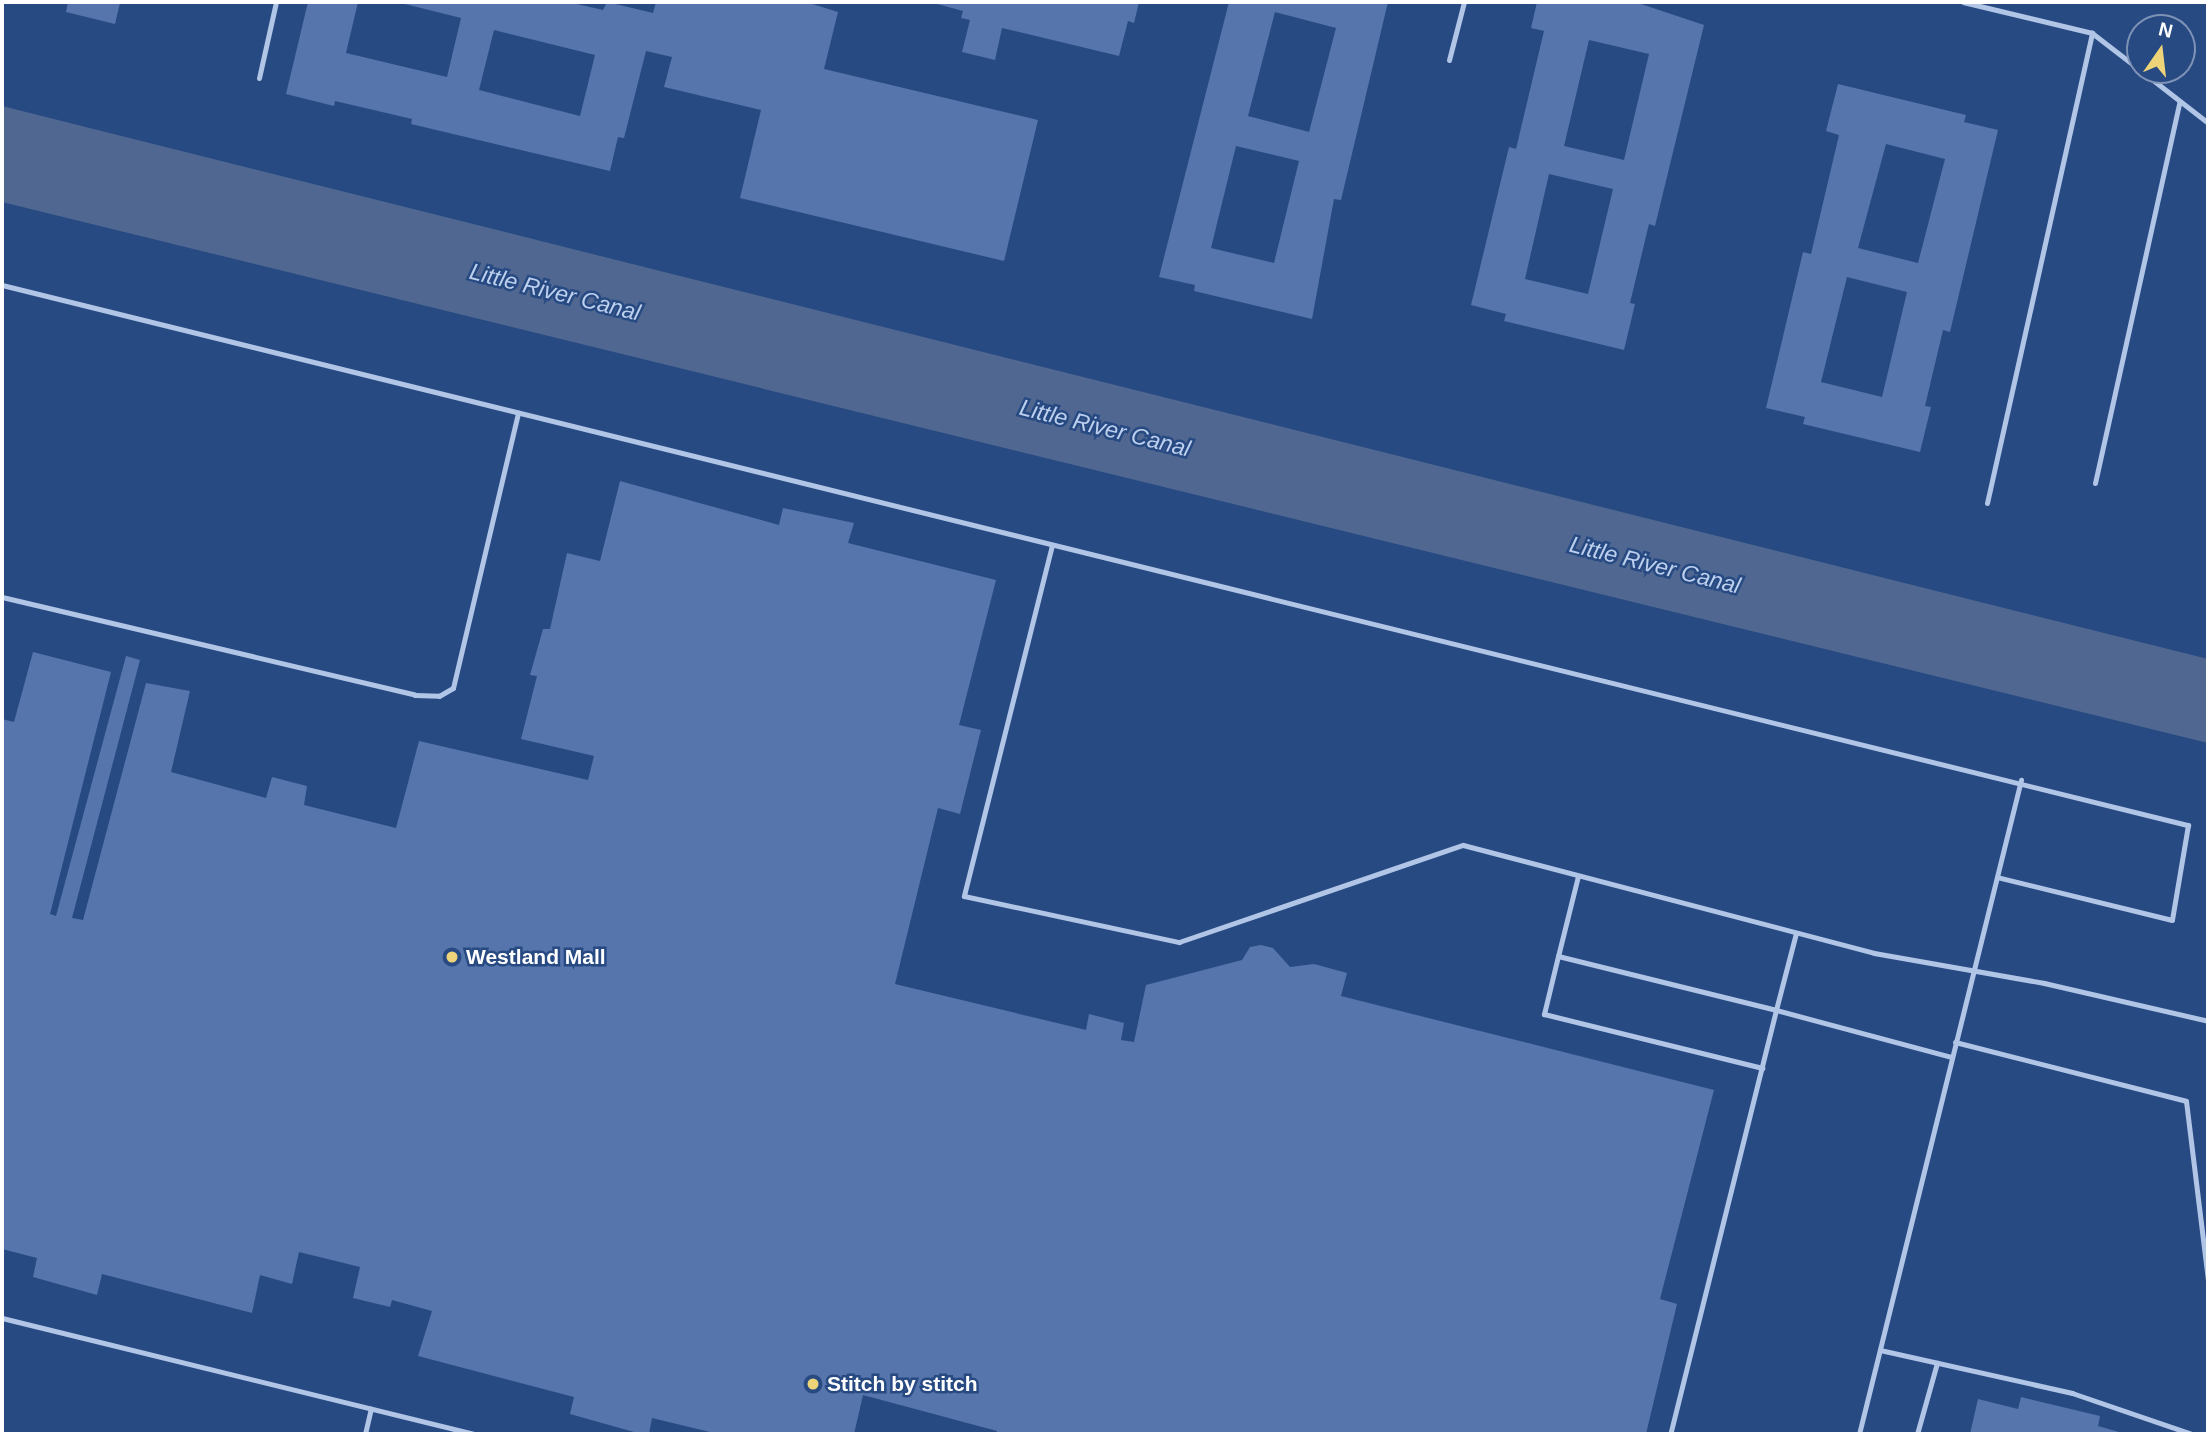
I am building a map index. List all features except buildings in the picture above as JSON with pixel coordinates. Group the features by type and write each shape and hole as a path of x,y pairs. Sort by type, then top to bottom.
{"lane":[{"path":"259,78 276,2"},
{"path":"1450,60 1464,2"},
{"path":"1964,2 2092,33 2126,59"},
{"path":"1987,503 2092,33"},
{"path":"2159,84 2208,123"},
{"path":"2095,483 2180,100"},
{"path":"2,285 1052,545 2021,780 2188,825 2172,920 1997,877"},
{"path":"2,597 415,695 439,696 453,688 518,413"},
{"path":"1052,545 964,896 1179,942 1463,845 1796,933 1973,973 2045,983 2208,1021"},
{"path":"1860,1434 2021,780"},
{"path":"1578,876 1544,1014 1762,1068"},
{"path":"1670,1434 1796,933"},
{"path":"1558,956 1951,1057"},
{"path":"1955,1042 2186,1101 2208,1280"},
{"path":"2,1318 473,1434"},
{"path":"1880,1350 2072,1393 2192,1434"},
{"path":"1917,1434 1937,1363"},
{"path":"365,1434 371,1409"}],"water":[{"name":"Little River Canal","path":"2,106 2208,659 2208,743 2,202"}],"place":[{"name":"Westland Mall","path":"452,957"},
{"name":"Stitch by stitch","path":"813,1384"}]}
